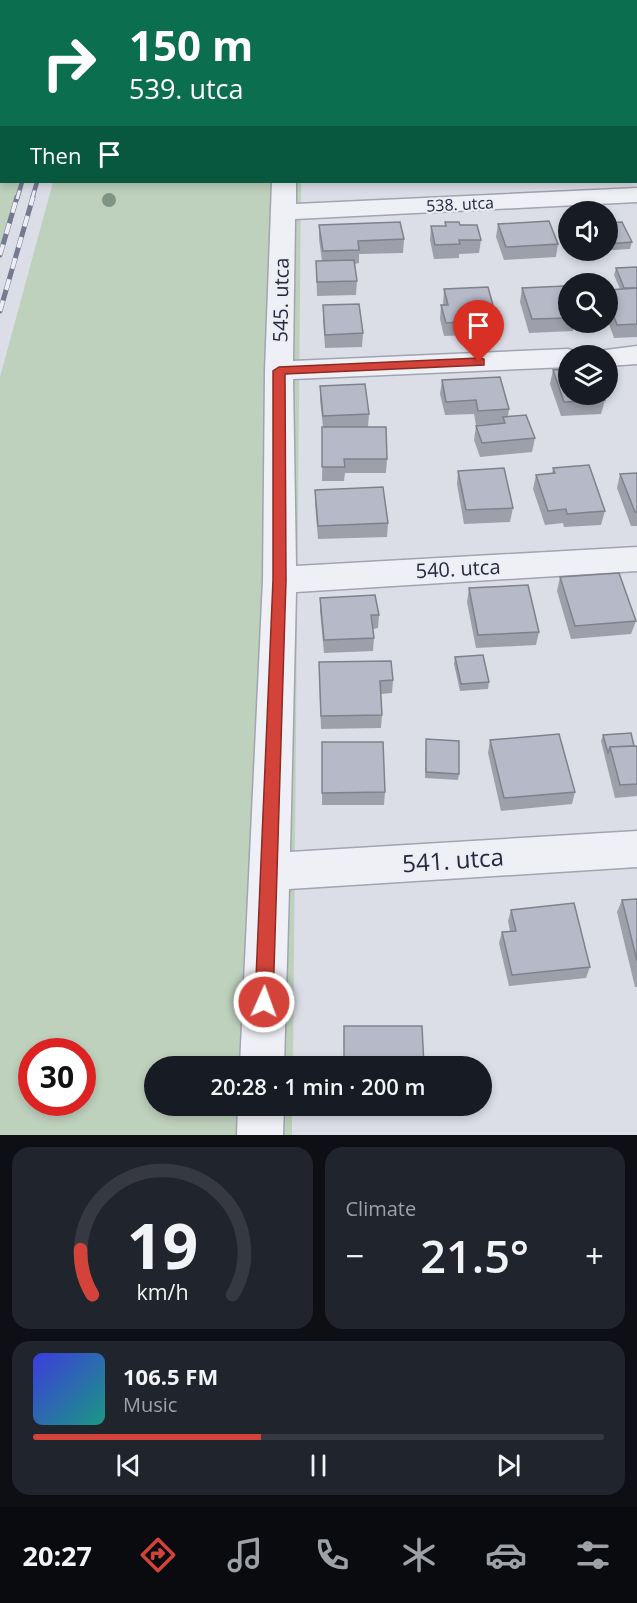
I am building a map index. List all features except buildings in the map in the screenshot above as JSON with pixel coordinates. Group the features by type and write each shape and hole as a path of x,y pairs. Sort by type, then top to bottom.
{"street":[{"name":"538. utca","path":"283,197 637,195"},
{"name":"545. utca","path":"262,1056 280,580 279,371 283,197"},
{"path":"618,356 637,355"},
{"path":"279,371 558,358"},
{"name":"540. utca","path":"280,580 637,559"},
{"name":"541. utca","path":"268,872 637,849"},
{"path":"260,1135 261,1116"}],"green space":[{"path":"0,183 20,183 0,245"},
{"path":"53,183 301,183 293,1056 144,1056 144,1116 292,1116 292,1135 0,1135 0,377"}],"railway":[{"path":"17,199 22,183"},
{"path":"32,199 37,183"},
{"path":"0,255 17,197"},
{"path":"0,311 33,197"}],"route":[{"path":"264,1002 280,580 279,371 479,362"}]}
